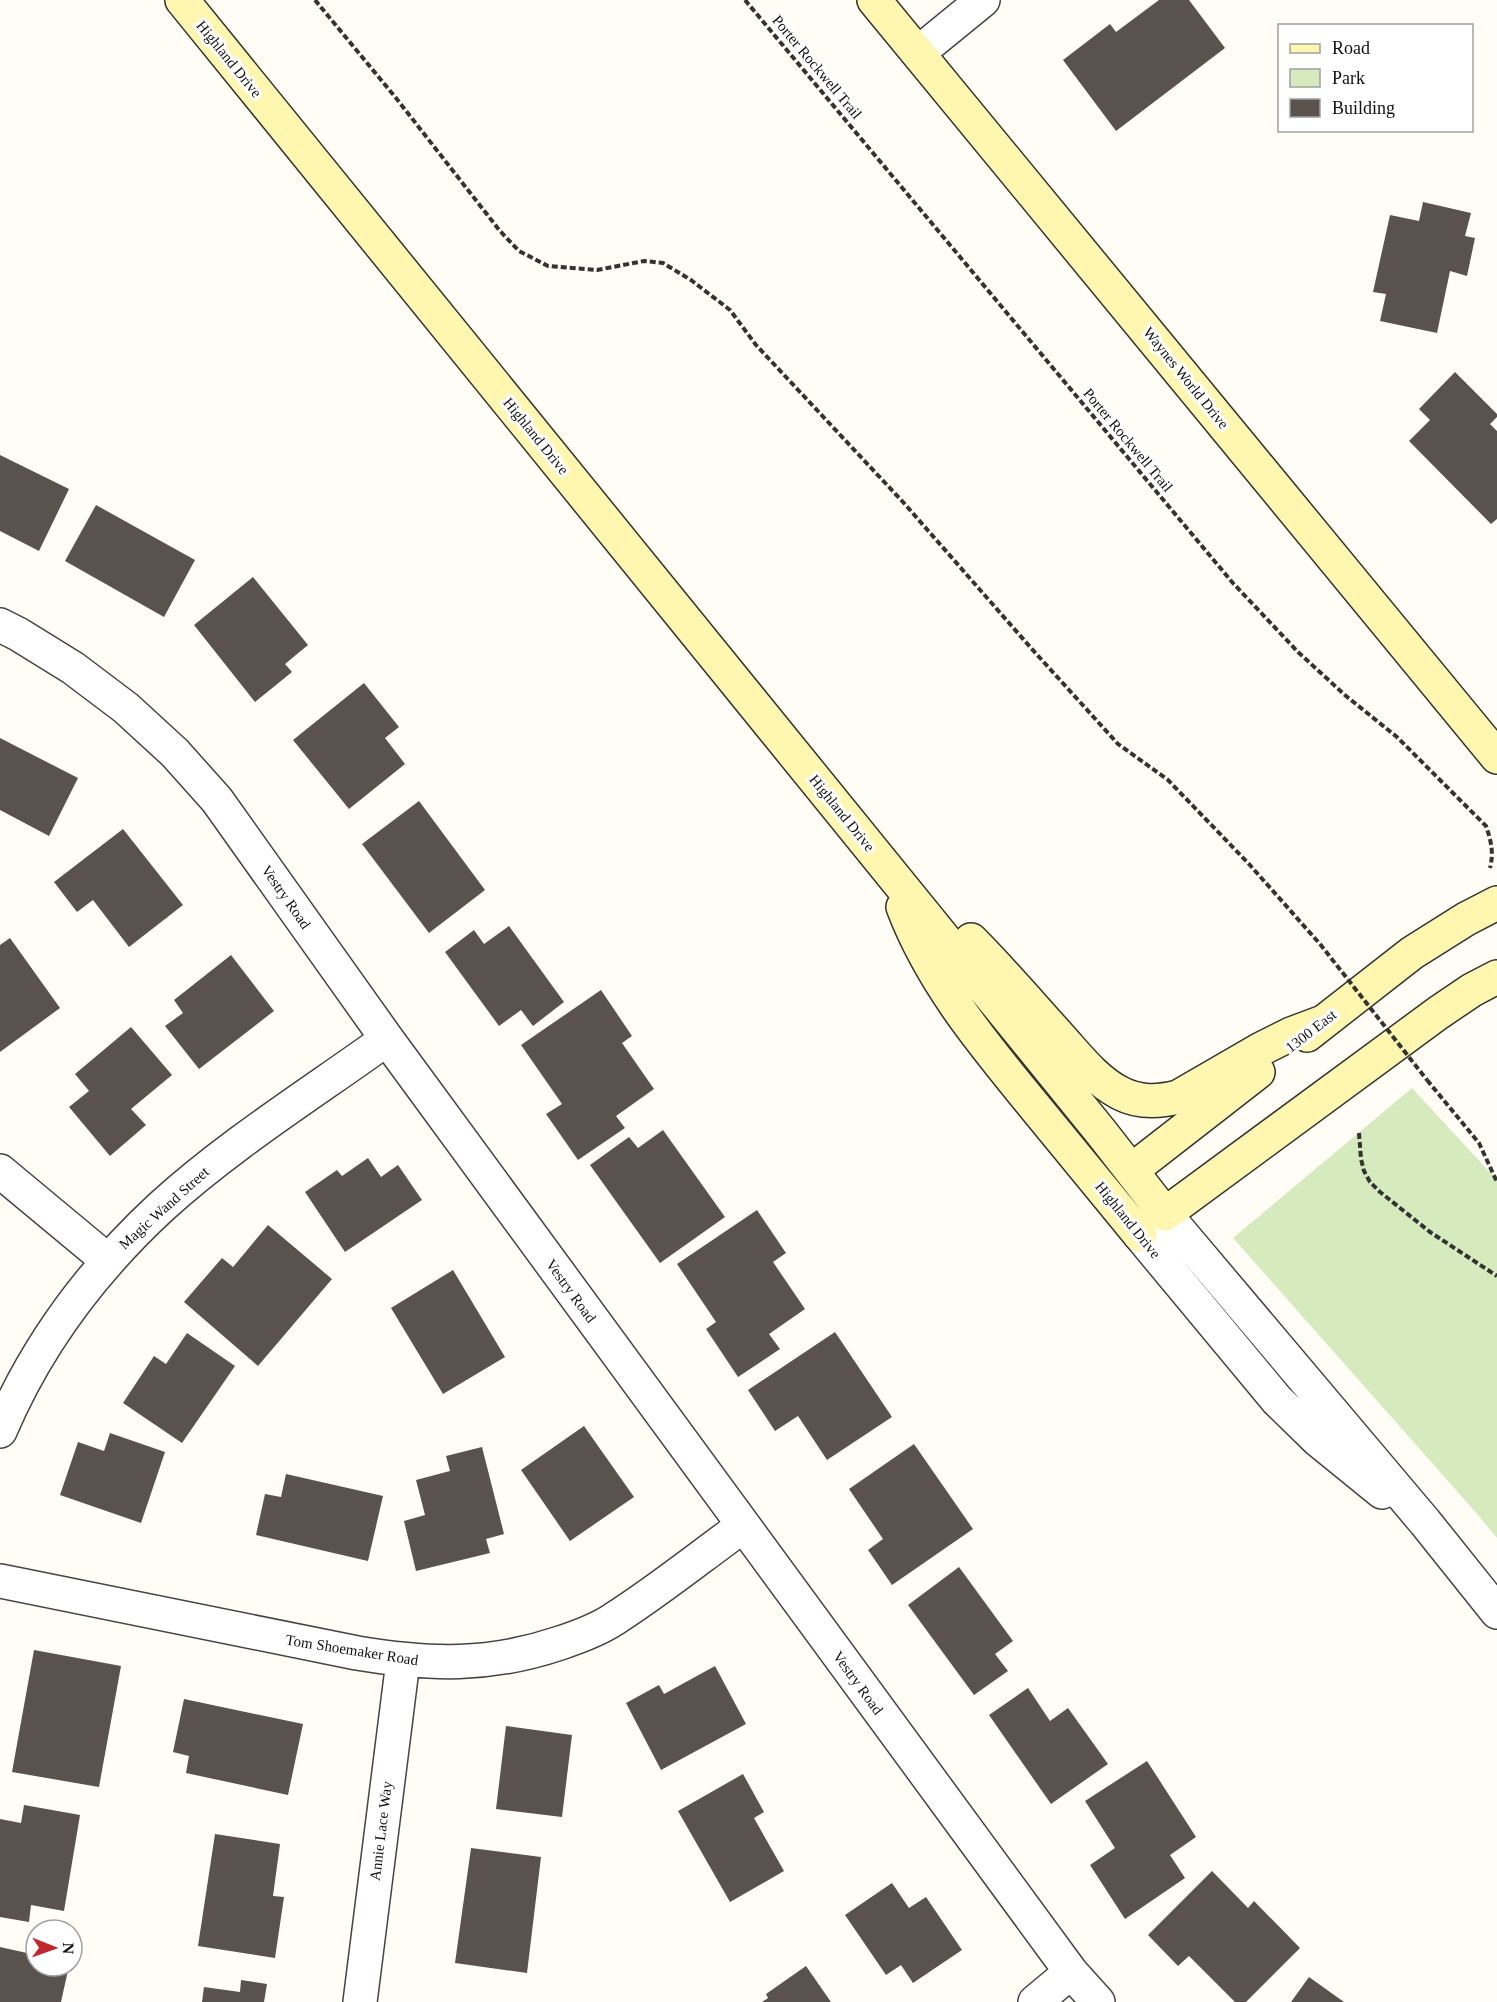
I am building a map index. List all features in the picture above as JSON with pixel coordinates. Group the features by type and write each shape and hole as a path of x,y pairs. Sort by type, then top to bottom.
{"main road":[{"name":"Highland Drive","path":"182,0 1132,1170 1165,1214"},
{"name":"Waynes World Drive","path":"874,0 1497,757"},
{"name":"Highland Drive","path":"890,872 908,920 930,966 954,1005 1140,1235"},
{"path":"890,872 962,931 1092,1072 1119,1093 1149,1101 1178,1097 1261,1049 1323,1022"},
{"name":"1300 East","path":"1132,1170 1412,953 1466,919 1497,903"},
{"path":"1165,1214 1438,1013 1472,990 1497,977"}],"street":[{"path":"918,53 983,0"},
{"name":"Vestry Road","path":"0,625 73,668 126,708 175,753 217,800 387,1039 743,1526 1071,1972 1098,2002"},
{"name":"Magic Wand Street","path":"0,1431 28,1373 52,1333 107,1260 161,1207 214,1162 387,1039"},
{"path":"0,1171 107,1260"},
{"name":"Highland Drive","path":"1165,1214 1425,1522 1497,1612"},
{"name":"Highland Drive","path":"1140,1235 1277,1400 1352,1470 1425,1522"},
{"name":"Tom Shoemaker Road","path":"0,1581 403,1661 449,1663 495,1660 536,1651 575,1638 612,1620 743,1526"},
{"name":"Annie Lace Way","path":"360,2002 403,1661"},
{"path":"1035,2002 1071,1972"}],"path":[{"path":"315,0 396,98 500,231 519,250 548,266 597,270 644,261 663,263 691,280 730,310 756,345 903,502 1118,744 1168,780 1249,864 1320,944 1479,1143 1497,1182"},
{"name":"Porter Rockwell Trail","path":"745,0 1238,590 1298,652 1346,696 1397,737 1486,826 1493,854 1488,872"},
{"path":"1359,1133 1362,1165 1370,1182 1430,1232 1497,1276"}],"green space":[{"path":"1412,1088 1497,1180 1497,1538 1233,1238"}],"building":[{"path":"1159,0 1189,0 1225,48 1116,131 1063,60 1110,24 1116,32"},
{"path":"1423,202 1471,213 1465,236 1475,238 1467,276 1450,271 1437,333 1380,321 1386,294 1373,292 1390,215 1419,221"},
{"path":"1455,372 1497,414 1490,424 1497,431 1497,519 1491,524 1409,441 1430,420 1419,409"},
{"path":"0,455 69,489 39,551 0,531"},
{"path":"96,505 195,560 164,617 65,561"},
{"path":"253,577 308,645 285,664 292,672 255,702 194,625"},
{"path":"364,683 399,727 385,738 405,764 349,809 293,740"},
{"path":"0,738 78,778 49,836 0,810"},
{"path":"419,801 485,890 429,933 362,844"},
{"path":"123,829 183,905 129,947 93,900 77,912 54,882"},
{"path":"509,926 564,1002 533,1026 521,1010 499,1026 445,952 474,930 484,944"},
{"path":"10,938 60,1008 0,1052 0,945"},
{"path":"231,955 274,1011 199,1069 165,1026 183,1013 174,1000"},
{"path":"601,990 632,1036 622,1043 654,1089 616,1116 625,1128 578,1160 546,1114 562,1104 521,1045"},
{"path":"131,1027 172,1075 131,1109 146,1125 110,1156 69,1107 89,1091 75,1074"},
{"path":"663,1130 725,1217 660,1263 590,1165 629,1137 638,1148"},
{"path":"368,1158 381,1177 398,1165 422,1200 345,1252 305,1192 337,1170 342,1176"},
{"path":"757,1210 786,1253 773,1262 805,1309 769,1334 780,1349 738,1377 706,1329 716,1322 677,1264"},
{"path":"268,1225 332,1279 258,1366 184,1302 222,1258 233,1267"},
{"path":"453,1270 505,1357 443,1394 391,1308"},
{"path":"835,1332 892,1417 827,1460 798,1416 775,1431 748,1390"},
{"path":"187,1333 235,1366 182,1443 123,1403 154,1356 166,1364"},
{"path":"584,1426 634,1497 570,1541 521,1470"},
{"path":"110,1433 165,1452 141,1523 60,1495 78,1442 104,1451"},
{"path":"914,1444 973,1529 892,1585 868,1550 883,1539 849,1489"},
{"path":"482,1447 504,1534 486,1539 490,1553 416,1571 404,1521 425,1515 416,1480 450,1471 446,1456"},
{"path":"286,1474 383,1496 368,1561 256,1535 265,1494 281,1497"},
{"path":"959,1567 1013,1641 995,1654 1008,1671 974,1695 908,1605"},
{"path":"34,1650 121,1666 99,1787 12,1772"},
{"path":"715,1666 746,1724 661,1770 626,1703 659,1685 664,1694"},
{"path":"1028,1688 1050,1721 1068,1708 1108,1764 1051,1804 989,1715"},
{"path":"184,1699 303,1724 288,1795 186,1773 189,1756 173,1752"},
{"path":"506,1726 572,1735 562,1817 496,1809"},
{"path":"1147,1761 1196,1837 1170,1855 1185,1878 1125,1919 1090,1865 1115,1848 1085,1801"},
{"path":"743,1774 764,1812 754,1818 784,1871 730,1902 678,1811"},
{"path":"24,1805 80,1815 64,1911 31,1905 29,1918 24,1918 24,1921 0,1917 0,1819 21,1823"},
{"path":"215,1834 280,1844 273,1896 284,1897 275,1958 198,1946"},
{"path":"471,1848 541,1857 527,1973 455,1963"},
{"path":"1212,1871 1248,1908 1254,1901 1300,1948 1246,2002 1235,2002 1189,1956 1178,1966 1148,1935"},
{"path":"892,1883 909,1908 926,1897 962,1950 913,1983 901,1965 886,1975 845,1915"},
{"path":"0,1947 24,1952 24,1978 66,1978 61,2002 0,2002"},
{"path":"806,1966 831,2002 762,2002 768,1998 766,1994"},
{"path":"1309,1977 1344,2002 1291,2002"},
{"path":"241,1980 267,1984 264,2002 202,2002 204,1987 240,1992"}]}
